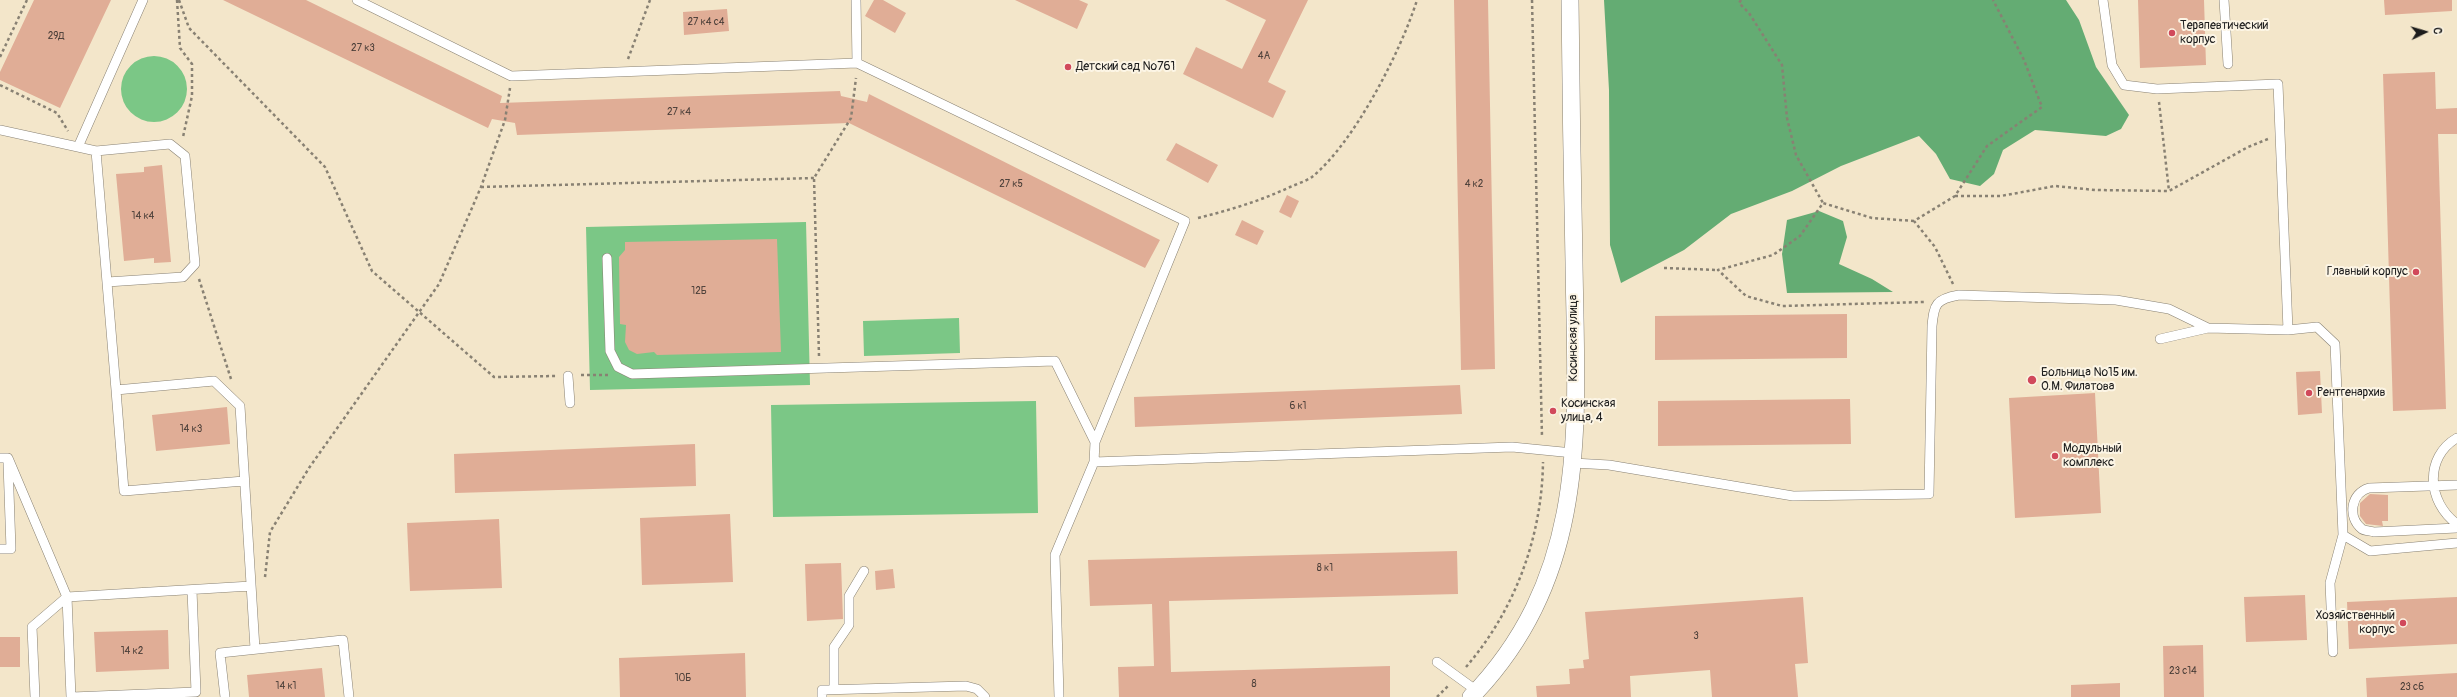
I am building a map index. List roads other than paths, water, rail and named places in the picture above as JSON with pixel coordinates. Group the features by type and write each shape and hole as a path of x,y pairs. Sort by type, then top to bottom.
{"street":[{"name":"Косинская улица","path":"1474,694 1503,661 1519,637 1546,583 1565,522 1573,458 1575,334 1570,0"}],"lane":[{"path":"78,147 143,0"},
{"path":"357,0 511,76 857,63 1185,221 1095,442 1094,462 1055,555 1059,697"},
{"path":"856,0 857,63"},
{"path":"2103,0 2112,65 2124,85 2157,89 2278,84 2288,330"},
{"path":"2224,0 2228,64"},
{"path":"0,130 96,151 170,144 185,156 195,264 183,277 107,282"},
{"path":"96,151 124,491 244,480"},
{"path":"607,258 610,351 618,367 632,374 1055,361 1095,442"},
{"path":"1094,462 1512,447 1543,450 1609,465 1793,496 1929,494 1933,308 1943,298 1959,295 2116,300 2169,309 2208,328"},
{"path":"2160,339 2208,328 2288,330 2317,327 2335,344 2343,536 2330,583 2333,652"},
{"path":"568,376 570,403"},
{"path":"116,390 214,381 240,406 255,649"},
{"path":"2457,438 2447,444 2437,458 2433,471 2434,489 2438,500 2451,519 2457,524"},
{"path":"4,458 67,597 72,697 196,692 192,590"},
{"path":"0,549 11,549 4,458"},
{"path":"2457,485 2369,488 2361,491 2354,497 2353,510 2357,522 2363,529 2374,532 2457,528"},
{"path":"2343,536 2370,551 2457,543"},
{"path":"834,689 834,647 849,625 849,596 864,571"},
{"path":"35,697 32,627 67,597 251,586"},
{"path":"225,697 220,653 343,640 349,697"},
{"path":"1437,662 1457,677 1474,694"},
{"path":"822,697 822,690 834,689 966,686 977,689 985,697"}],"place":[{"name":"Терапевтический корпус","path":"2172,33"},
{"name":"Детский сад №761","path":"1068,67"},
{"name":"Главный корпус","path":"2416,272"},
{"name":"Больница №15 им. О.М. Филатова","path":"2032,380"},
{"name":"Рентгенархив","path":"2309,393"},
{"name":"Косинская улица, 4","path":"1553,411"},
{"name":"Модульный комплекс","path":"2055,456"},
{"name":"Хозяйственный корпус","path":"2403,623"}]}
